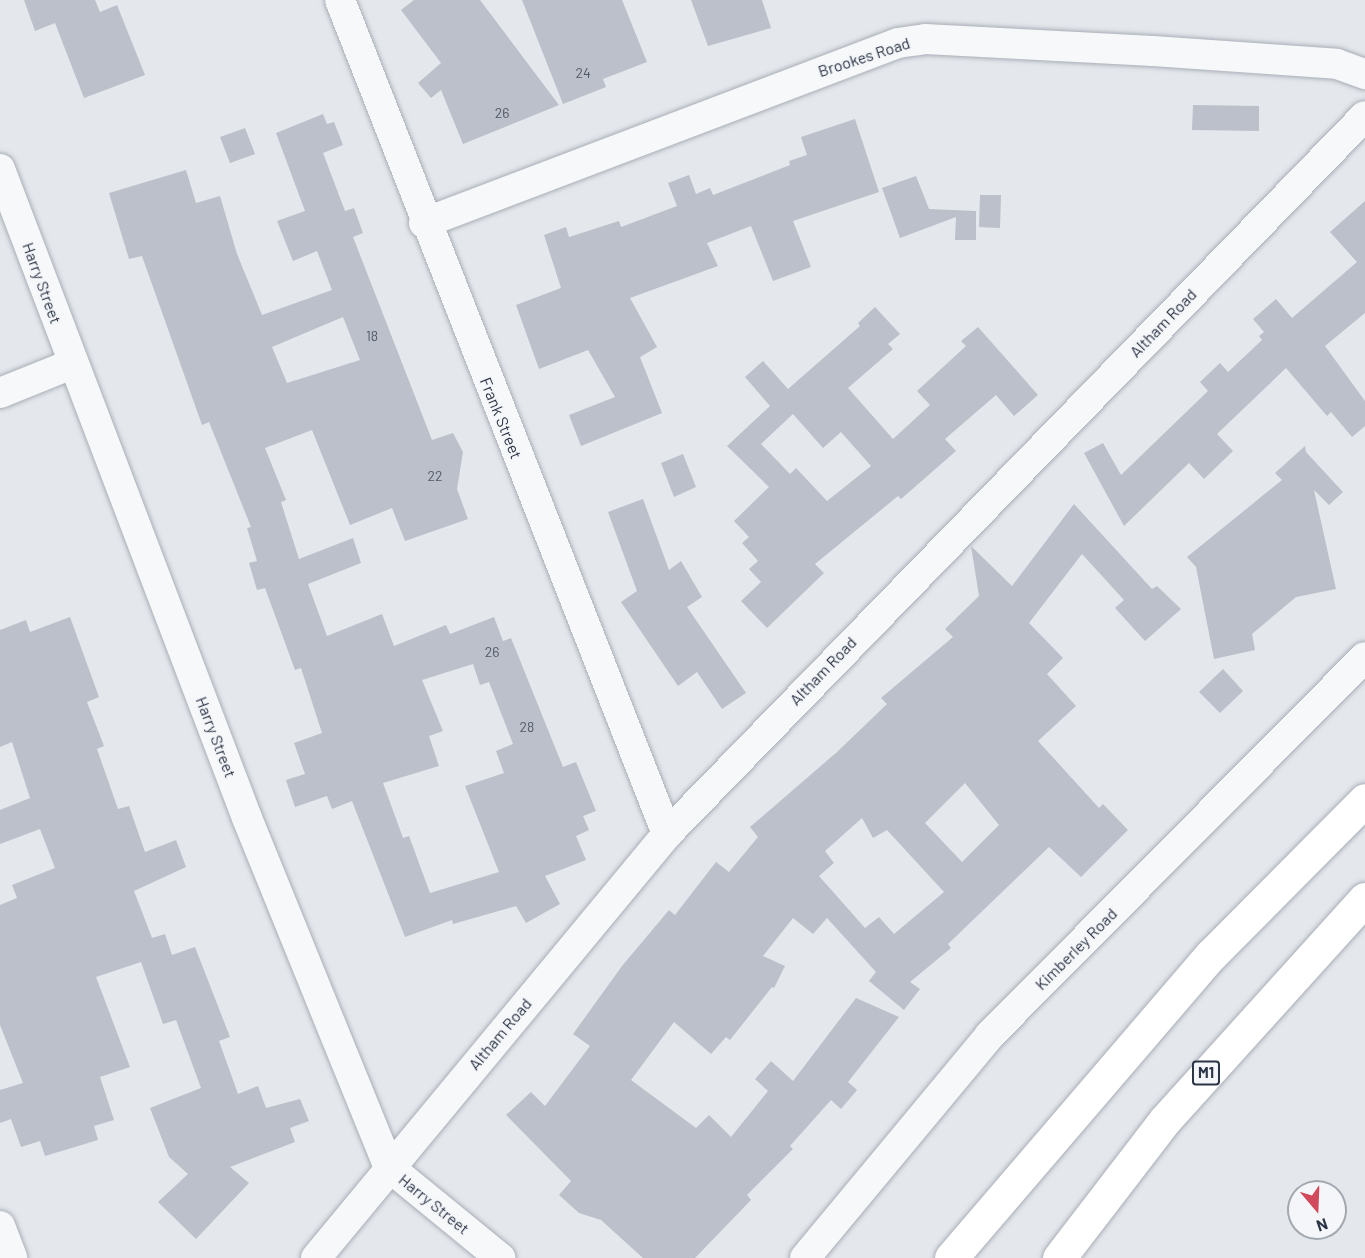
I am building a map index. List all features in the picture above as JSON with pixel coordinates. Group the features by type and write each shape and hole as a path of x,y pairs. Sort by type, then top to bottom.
{"highway":[{"path":"951,1258 1211,955 1365,800"},
{"name":"M1","path":"1059,1258 1164,1120 1365,899"}],"street":[{"name":"Frank Street","path":"340,0 424,223 667,834"},
{"name":"Brookes Road","path":"424,223 898,44 935,40 1176,53 1337,64 1365,74"},
{"name":"Altham Road","path":"316,1258 667,834 1365,116"},
{"name":"Harry Street","path":"0,169 72,364 252,829 389,1167 500,1258"},
{"path":"0,393 72,364"},
{"name":"Kimberley Road","path":"805,1258 990,1035 1365,657"},
{"path":"0,1226 12,1258"}],"building":[{"path":"24,0 95,0 100,12 117,5 145,75 84,98 55,23 35,31"},
{"path":"414,0 480,0 559,105 463,144 441,90 431,98 418,83 441,63 401,10"},
{"path":"522,0 622,0 647,62 603,79 606,87 563,104"},
{"path":"691,0 762,0 771,28 708,46"},
{"path":"1193,105 1259,106 1259,131 1192,130"},
{"path":"323,114 327,124 334,122 343,145 323,153 345,211 354,208 363,233 353,237 432,440 453,433 463,452 457,489 468,519 405,541 392,508 350,525 312,430 265,448 286,500 281,502 299,559 353,538 361,563 308,584 327,636 382,614 394,646 446,625 450,634 494,617 503,641 511,638 563,767 576,762 596,811 583,816 589,830 576,836 586,860 545,876 560,904 526,923 516,906 453,924 452,920 405,937 352,801 332,809 327,796 295,807 286,780 305,774 294,743 322,733 301,668 295,670 265,588 257,590 249,563 257,561 247,528 251,527 209,422 202,425 142,256 129,259 109,193 186,170 196,203 220,196 237,254 262,315 332,290 317,251 293,261 277,221 305,211 276,133","holes":["343,317 360,360 287,383 272,347","473,664 480,685 489,682 513,744 496,751 504,773 465,786 499,872 430,893 409,836 403,838 383,783 439,766 429,736 443,731 422,680"]},
{"path":"855,119 879,192 793,221 811,267 773,281 751,226 707,243 718,266 630,298 657,347 640,357 662,413 581,446 569,415 615,397 588,350 539,369 516,305 561,288 544,235 566,227 569,237 619,221 621,227 677,206 668,183 689,175 696,194 710,188 713,195 790,165 789,161 807,155 801,137"},
{"path":"245,128 255,154 230,163 220,137"},
{"path":"916,176 929,209 976,211 976,240 955,240 956,217 900,238 882,188"},
{"path":"980,195 1001,195 1000,228 979,227"},
{"path":"1365,201 1365,313 1325,346 1365,401 1365,426 1352,437 1331,412 1327,416 1286,368 1217,434 1233,451 1204,479 1189,463 1124,526 1084,453 1103,443 1121,475 1208,391 1200,382 1220,363 1228,372 1262,340 1259,336 1264,332 1253,319 1276,299 1292,318 1357,262 1330,232"},
{"path":"875,307 900,334 888,344 893,349 848,388 893,439 930,405 917,391 966,346 961,341 978,327 1038,395 1014,416 996,395 945,439 956,451 901,499 898,496 815,564 824,573 767,628 741,601 761,582 749,569 758,561 742,543 749,537 734,521 769,487 727,446 770,406 745,377 763,361 788,389 860,326 858,323","holes":["793,414 823,448 841,432 871,466 827,501 796,468 790,474 761,444"]},
{"path":"1305,446 1306,452 1343,492 1329,505 1314,490 1336,589 1296,597 1252,634 1255,650 1214,659 1196,567 1187,557 1282,480 1275,473"},
{"path":"683,454 696,487 674,497 661,463"},
{"path":"643,499 669,570 681,561 702,597 687,607 746,693 722,709 697,672 678,686 621,602 637,591 608,512"},
{"path":"1074,504 1152,589 1157,586 1181,609 1145,641 1115,608 1124,600 1082,554 1029,623 1063,658 1047,674 1076,706 1038,741 1099,808 1103,804 1128,830 1081,877 1049,847 948,944 951,948 910,982 920,989 904,1010 869,981 876,972 827,918 813,934 793,918 763,956 785,966 774,988 772,987 730,1040 726,1037 711,1054 674,1022 631,1080 696,1128 709,1115 731,1137 768,1091 755,1079 771,1061 793,1081 856,998 899,1017 848,1082 857,1090 841,1109 831,1100 790,1146 793,1149 747,1195 751,1200 695,1258 643,1258 601,1220 579,1213 559,1195 571,1181 506,1115 531,1092 545,1106 590,1046 573,1034 622,966 669,910 675,915 716,862 729,872 758,837 750,827 837,752 887,704 881,698 953,637 945,629 979,596 971,546 1012,586","holes":["965,783 999,825 962,862 925,823","862,818 873,838 887,830 944,892 894,934 879,917 865,928 819,876 834,863 825,851"]},
{"path":"70,617 99,697 87,702 104,746 97,749 118,809 129,806 145,852 176,840 186,867 134,891 152,938 165,934 172,955 195,947 230,1037 219,1041 238,1094 258,1086 266,1108 300,1099 309,1121 290,1128 295,1142 230,1167 249,1183 196,1239 158,1202 188,1174 169,1157 150,1108 201,1088 176,1020 163,1024 141,962 96,977 130,1067 100,1077 114,1120 94,1126 98,1140 45,1156 40,1141 21,1147 11,1119 0,1123 0,1090 23,1083 0,1025 0,905 17,898 12,885 55,868 40,829 0,844 0,810 30,798 12,742 0,747 0,630 26,620 30,632"},
{"path":"1223,669 1243,691 1220,713 1199,692"}]}
